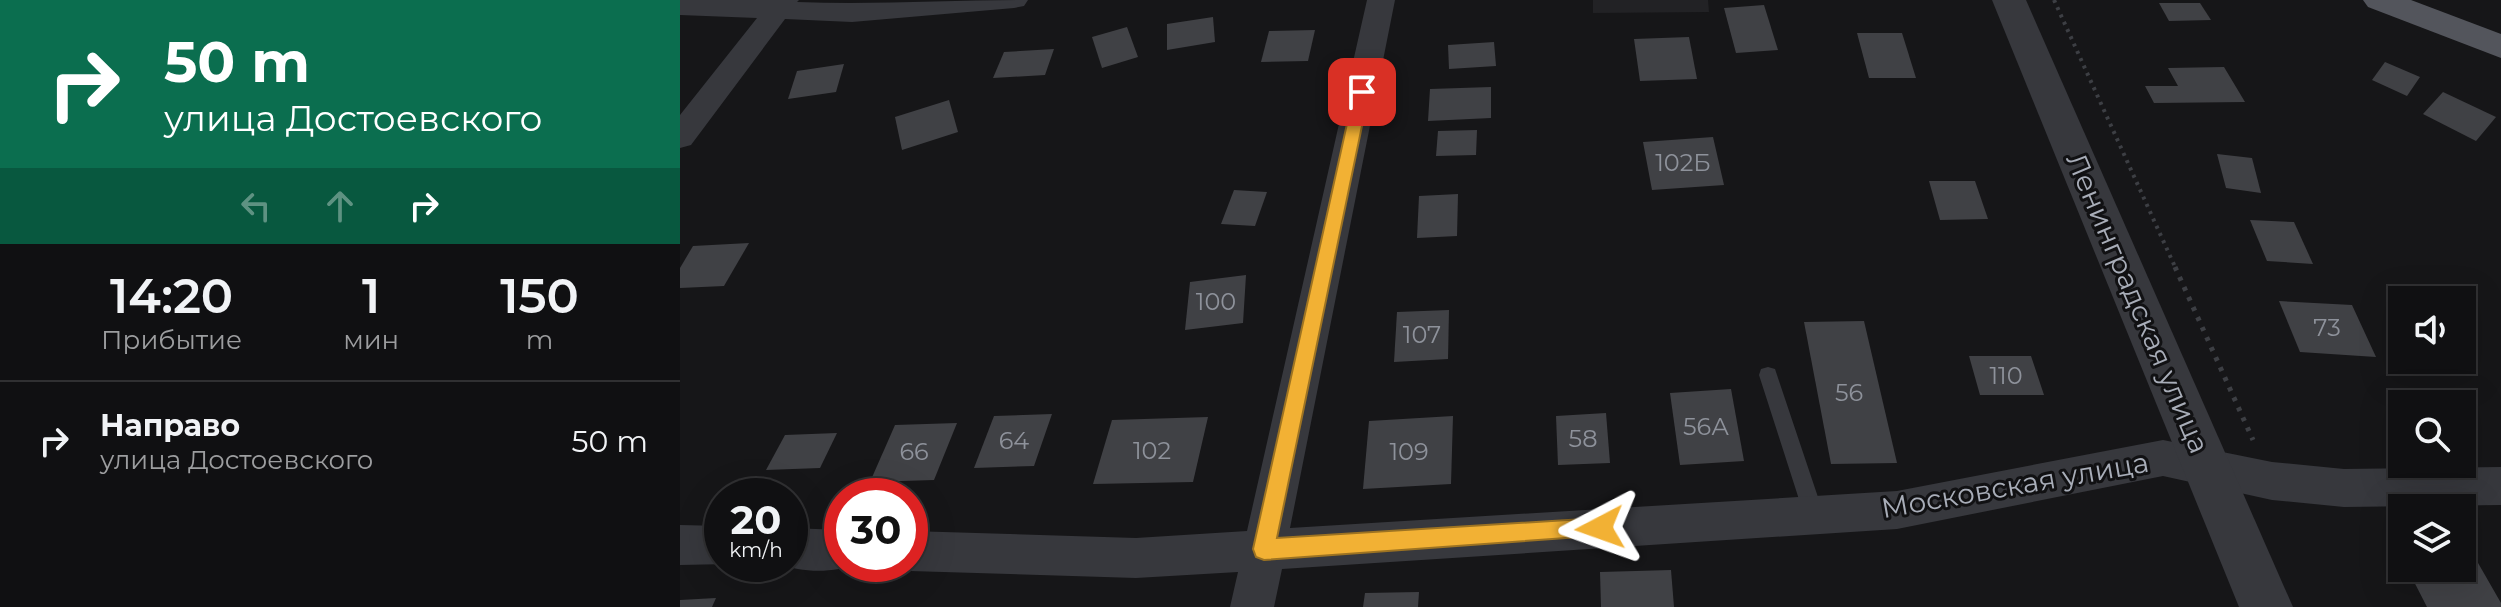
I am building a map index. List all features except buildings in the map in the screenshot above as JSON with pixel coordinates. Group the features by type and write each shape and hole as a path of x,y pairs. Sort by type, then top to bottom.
{"main road":[{"path":"2380,0 2501,47"}],"street":[{"path":"680,6 781,5 852,13 1014,0"},
{"path":"1252,607 1381,0"},
{"name":"Ленинградская улица","path":"2009,0 2266,607"},
{"path":"680,137 781,5"},
{"name":"Московская улица","path":"928,552 1136,558 1897,510 2163,458 2208,465 2272,481 2344,488 2501,486"},
{"path":"680,545 704,546"}],"lane":[{"path":"1768,375 1814,515"}],"path":[{"path":"2054,0 2272,481"}],"shaded area":[{"path":"1593,0 1708,0 1709,12 1593,13"}],"route":[{"path":"1362,92 1264,549 1600,528"}]}
